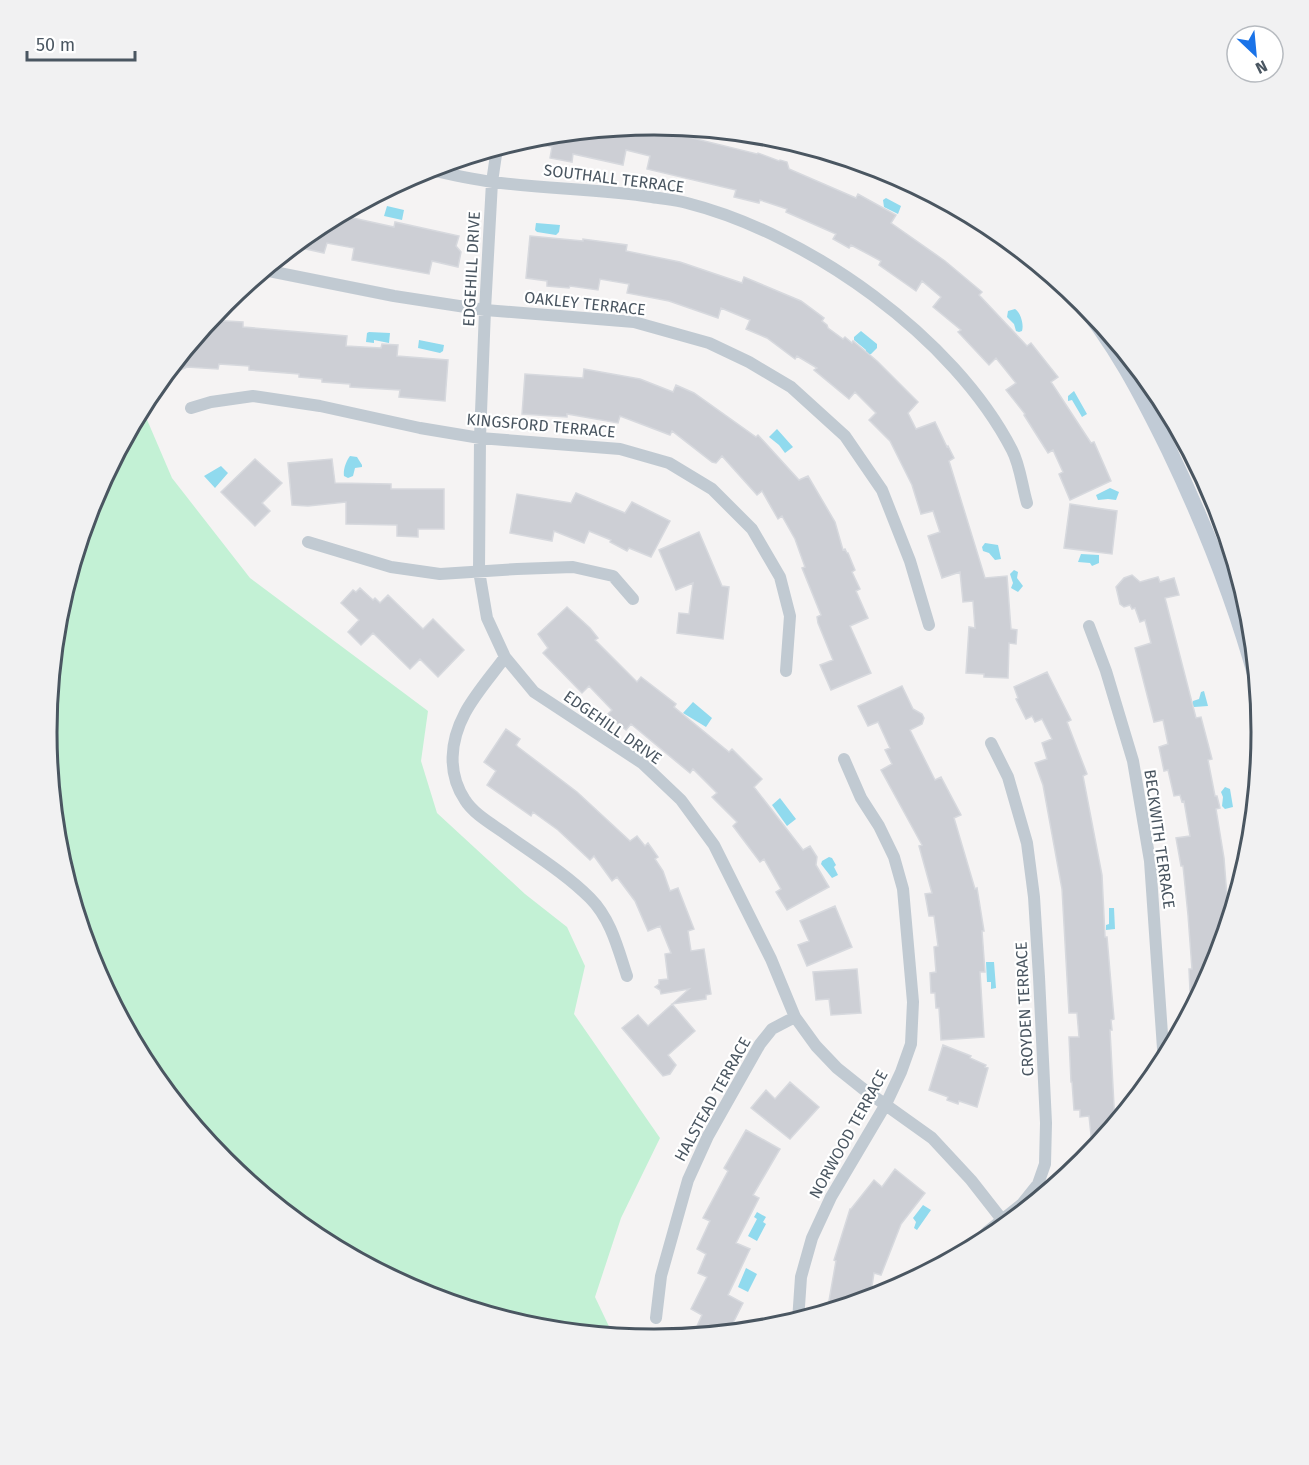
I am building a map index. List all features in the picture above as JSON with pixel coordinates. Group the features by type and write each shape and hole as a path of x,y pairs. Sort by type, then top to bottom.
{"street":[{"name":"EDGEHILL DRIVE","path":"496,156 492,182 485,310 480,438 479,571 487,618 505,657 534,693 642,763 681,800 714,845 771,959 795,1017 816,1046 837,1068 862,1088 932,1138 971,1180 1001,1218"},
{"name":"SOUTHALL TERRACE","path":"444,173 492,182 620,193 687,203 741,221 794,246 877,297 951,366 983,404 1013,452 1027,503"},
{"name":"OAKLEY TERRACE","path":"274,272 394,296 485,310 634,322 709,343 749,362 791,387 845,436 882,490 910,561 929,625"},
{"path":"1121,359 1164,441 1210,541 1244,635"},
{"name":"KINGSFORD TERRACE","path":"191,408 211,402 253,396 320,406 420,428 480,438 620,449 669,463 712,489 752,530 780,577 790,616 786,671"},
{"path":"308,542 391,567 441,574 573,567 613,576 633,599"},
{"name":"BECKWITH TERRACE","path":"1089,626 1106,671 1135,772 1150,861 1163,1045"},
{"path":"505,657 465,712 451,757 454,778 465,801 483,818 591,898 605,917 612,932 627,976"},
{"name":"CROYDEN TERRACE","path":"991,743 1008,777 1027,843 1034,897 1046,1123 1044,1164 1038,1184 1023,1203"},
{"name":"NORWOOD TERRACE","path":"799,1312 801,1276 812,1238 831,1197 886,1104 902,1072 911,1044 913,1002 903,889 894,857 879,826 861,798 844,759"},
{"name":"HALSTEAD TERRACE","path":"656,1318 661,1276 688,1180 713,1126 760,1044 772,1029 795,1017"}],"green space":[{"path":"147,419 172,478 250,578 428,711 421,761 437,813 525,894 567,927 585,966 574,1014 660,1138 621,1218 595,1297 610,1328 538,1319 500,1310 426,1285 356,1250 291,1207 232,1155 180,1096 137,1031 119,997 102,961 89,925 68,849 58,772 58,693 68,616 89,540 102,504 119,468"}],"water":[{"path":"886,198 901,206 898,214 884,207 883,200"},
{"path":"387,206 404,210 402,220 384,216"},
{"path":"536,223 560,225 559,232 556,235 537,232"},
{"path":"1015,309 1022,322 1022,331 1019,332 1007,317 1008,311"},
{"path":"861,331 877,344 877,348 871,354 868,355 866,350 854,340 854,337"},
{"path":"369,332 390,333 389,343 374,340 374,343 366,342"},
{"path":"419,340 444,345 443,351 440,353 418,348"},
{"path":"1074,391 1087,414 1082,417 1072,400 1068,401 1068,396"},
{"path":"777,429 793,447 785,453 769,437"},
{"path":"350,456 357,457 362,467 355,468 353,476 348,478 344,476 344,471"},
{"path":"221,466 228,473 215,488 204,476"},
{"path":"1110,488 1119,492 1116,500 1098,500 1096,495"},
{"path":"985,543 998,545 1001,559 995,560 989,553 983,551 982,547"},
{"path":"1081,554 1099,555 1099,563 1092,566 1090,563 1078,562"},
{"path":"1014,570 1018,572 1017,578 1023,586 1018,592 1011,588 1013,583 1010,574"},
{"path":"1204,691 1208,706 1194,707 1193,701 1199,699 1201,692"},
{"path":"693,702 712,718 706,727 683,713"},
{"path":"1225,787 1230,789 1233,807 1225,809 1222,806 1221,792"},
{"path":"780,798 796,819 787,826 772,805"},
{"path":"829,857 836,865 834,867 838,875 832,878 821,864"},
{"path":"1109,908 1114,908 1115,929 1106,930 1106,925 1109,924"},
{"path":"986,962 994,962 996,988 991,989 991,982 987,982"},
{"path":"923,1205 931,1210 917,1230 914,1228 916,1222 913,1218"},
{"path":"757,1212 766,1217 763,1222 766,1224 757,1241 748,1236 757,1219 754,1217"},
{"path":"746,1268 757,1274 748,1292 738,1287"}],"building":[{"path":"615,136 684,136 787,162 789,169 856,198 858,194 896,215 891,223 945,261 982,292 979,295 1027,346 1031,343 1058,377 1051,382 1091,443 1094,442 1111,481 1070,500 1059,474 1063,472 1053,450 1048,453 1025,414 1006,390 1016,383 996,358 989,365 958,332 961,330 933,307 941,297 922,281 916,291 879,265 881,261 851,245 849,248 833,239 836,234 786,212 787,209 760,200 759,203 734,197 736,190 647,169 650,156 626,150 623,165 573,154 572,162 550,158 552,147 543,145"},
{"path":"353,217 394,227 395,222 459,236 456,246 461,252 458,267 432,261 429,274 352,260 354,248 327,243 324,253 305,249"},
{"path":"530,236 583,241 583,239 627,245 626,251 680,262 742,283 744,277 801,301 824,318 822,321 828,328 843,339 845,337 852,343 853,341 877,361 918,402 908,413 916,429 935,422 954,458 949,461 985,578 1007,576 1011,629 1017,630 1016,644 1009,643 1008,678 984,677 984,674 966,673 969,627 975,628 973,601 963,602 960,572 942,578 928,536 940,532 933,511 921,514 912,485 890,441 869,420 876,413 855,392 849,399 814,370 817,368 797,356 795,359 767,338 746,329 750,320 721,308 718,318 669,301 627,293 629,284 600,279 598,290 547,286 547,281 526,278"},
{"path":"222,321 243,322 243,327 347,336 346,346 381,348 382,344 398,345 397,356 448,360 445,401 399,397 400,390 350,387 350,384 322,382 322,379 299,377 299,374 249,370 249,366 219,364 218,369 187,367 179,371"},
{"path":"584,369 640,379 673,392 676,385 694,393 756,437 758,435 799,480 808,476 835,522 843,550 845,549 848,553 855,570 852,572 860,589 856,591 868,618 850,626 871,673 831,690 820,665 833,660 818,623 817,617 821,615 802,568 805,567 795,539 782,516 778,519 762,491 757,495 722,456 716,463 712,462 672,431 670,435 620,416 618,423 567,414 567,417 522,414 525,374 583,378"},
{"path":"255,459 282,483 262,503 270,511 255,526 221,492"},
{"path":"332,459 335,483 391,484 391,489 444,489 444,529 418,529 418,537 397,536 397,525 346,524 346,502 308,506 292,505 288,463"},
{"path":"576,493 625,513 632,502 670,521 651,557 629,548 627,551 610,542 611,540 589,531 584,543 554,531 552,541 510,533 517,494 571,503"},
{"path":"1070,504 1117,511 1112,554 1064,548"},
{"path":"699,532 722,586 729,587 723,639 677,633 679,613 689,614 693,583 676,590 659,550"},
{"path":"1132,575 1140,582 1158,577 1160,582 1174,578 1179,595 1165,598 1196,718 1201,717 1212,759 1208,760 1215,796 1217,796 1220,808 1216,809 1224,858 1227,902 1207,961 1193,991 1190,991 1189,969 1192,969 1183,866 1181,866 1176,838 1190,836 1184,801 1182,802 1180,795 1174,796 1168,770 1164,771 1159,747 1168,744 1163,720 1154,722 1135,648 1151,643 1145,620 1140,622 1135,608 1132,609 1130,605 1124,607 1120,604 1116,587 1124,578"},
{"path":"360,588 380,603 388,595 423,629 433,619 464,650 438,677 420,659 410,669 373,633 361,645 348,632 359,620 341,603 353,590 356,592"},
{"path":"567,607 590,628 598,638 595,640 637,682 641,677 676,704 674,707 729,752 732,749 762,779 754,787 803,850 810,846 817,857 816,865 829,887 787,910 776,892 781,889 764,859 760,862 733,826 737,822 712,797 717,793 693,769 690,773 631,724 626,730 607,715 612,710 589,686 582,693 543,653 548,648 538,634"},
{"path":"1047,672 1071,720 1067,722 1087,774 1083,776 1102,875 1105,937 1107,937 1114,1019 1111,1020 1112,1030 1110,1030 1114,1114 1090,1141 1089,1116 1080,1117 1080,1110 1074,1110 1069,1037 1079,1037 1077,1013 1069,1013 1062,889 1043,785 1035,763 1047,759 1042,743 1052,739 1042,719 1035,722 1032,716 1026,719 1016,699 1018,698 1014,687"},
{"path":"902,686 913,709 922,714 924,718 922,724 910,730 935,780 941,777 961,815 954,818 975,889 977,888 984,931 982,931 985,972 980,972 984,1037 941,1040 939,1008 936,1008 935,993 931,993 930,973 936,972 934,947 938,946 934,916 929,916 925,894 932,893 919,846 922,845 881,770 892,764 885,750 890,748 878,722 868,726 858,706"},
{"path":"506,729 520,739 516,745 518,747 577,792 630,841 637,836 645,846 648,843 658,857 655,859 663,871 670,891 678,888 694,929 688,931 691,951 704,949 711,994 706,995 706,999 672,1004 689,989 661,994 660,990 655,987 659,984 659,980 668,979 665,954 671,953 660,926 648,931 635,901 617,877 612,881 594,856 590,860 558,830 533,812 531,816 487,785 496,771 484,762"},
{"path":"835,906 852,947 807,966 798,945 809,941 800,921"},
{"path":"857,969 861,1013 831,1015 829,999 816,1000 813,972"},
{"path":"672,1004 695,1031 668,1055 676,1065 670,1074 663,1076 622,1028 638,1015 648,1026"},
{"path":"943,1045 971,1056 970,1058 988,1068 977,1107 959,1101 958,1104 947,1100 948,1097 929,1090"},
{"path":"790,1082 819,1107 790,1139 751,1108 766,1090 775,1099"},
{"path":"746,1130 780,1149 753,1195 759,1198 736,1243 750,1249 728,1295 743,1303 732,1325 696,1329 702,1315 691,1309 707,1277 698,1273 706,1254 697,1249 710,1221 703,1218 728,1171 724,1168"},
{"path":"895,1169 925,1193 901,1224 881,1275 874,1273 872,1289 828,1304 836,1261 834,1260 850,1209 874,1180 882,1187"}]}
